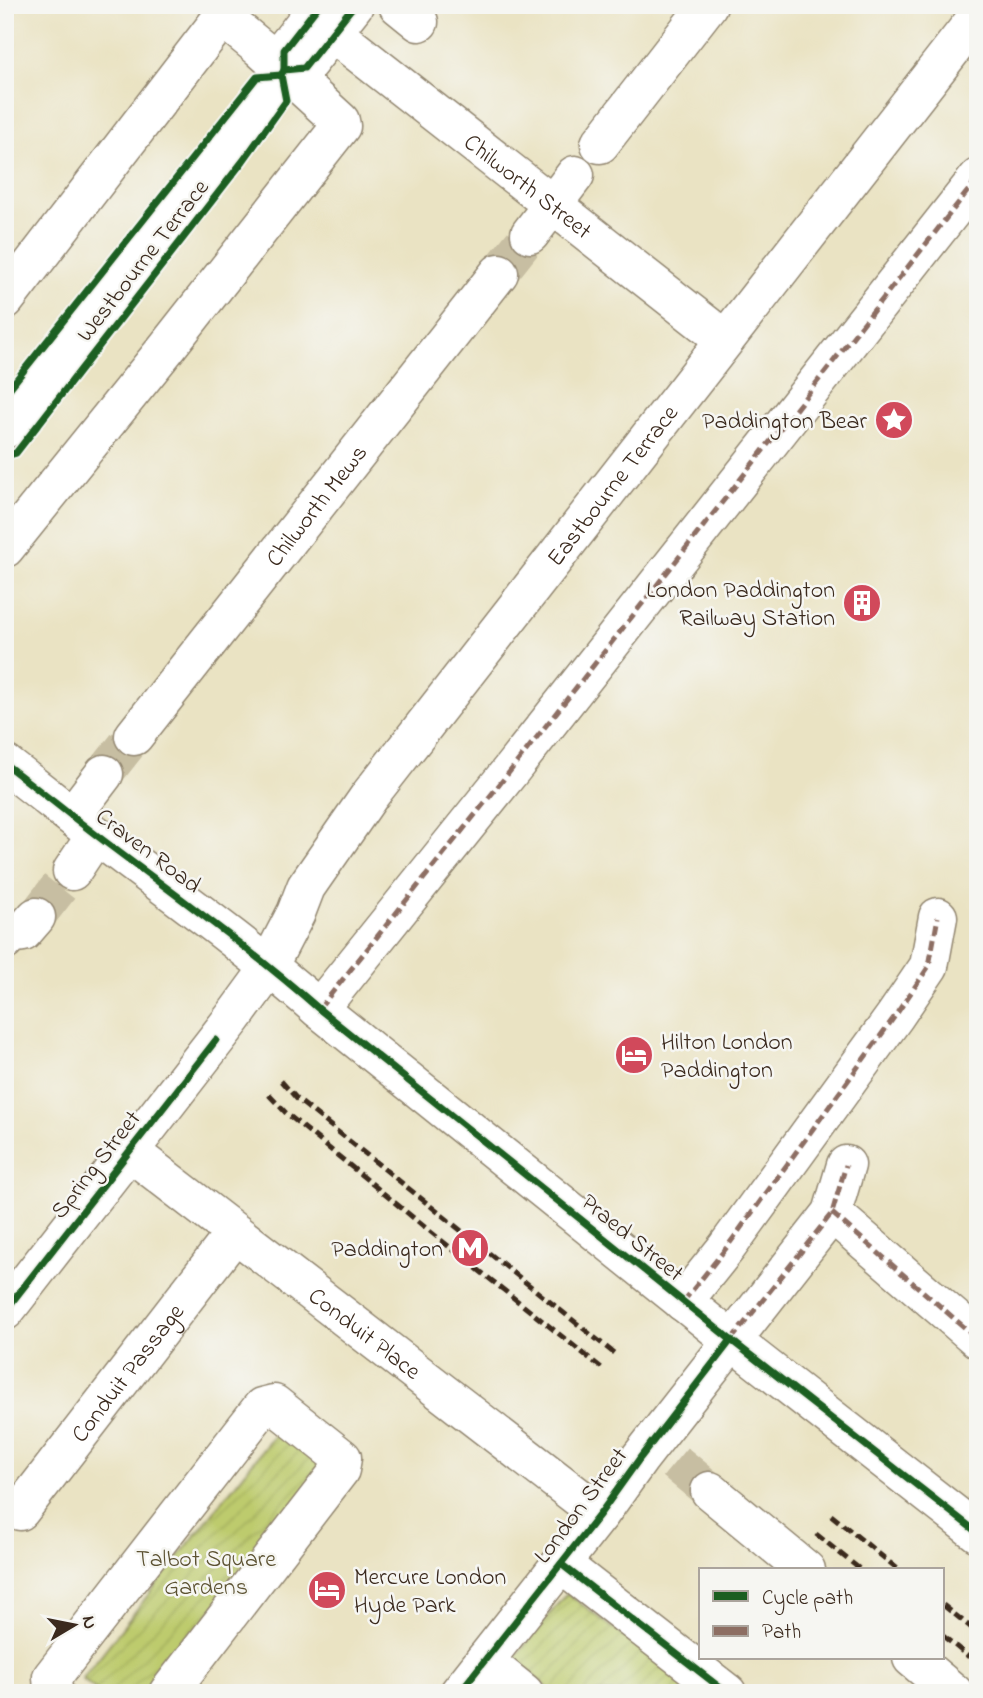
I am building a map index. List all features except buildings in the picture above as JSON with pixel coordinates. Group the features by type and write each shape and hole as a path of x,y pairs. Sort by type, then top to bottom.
{"street":[{"path":"600,144 708,5"},
{"name":"Westbourne Terrace","path":"5,429 284,70 284,50 323,13"},
{"name":"Chilworth Street","path":"323,13 541,220 724,340"},
{"name":"Eastbourne Terrace","path":"268,967 296,913 306,887 370,794 978,16"},
{"path":"5,300 216,24 227,21 340,121 341,126 156,362 5,548"},
{"path":"541,220 575,175"},
{"path":"318,1009 511,770 978,178"},
{"name":"Chilworth Mews","path":"134,736 499,273"},
{"name":"Craven Road","path":"5,764 268,967"},
{"path":"72,871 84,825 104,774"},
{"path":"5,941 11,934 23,932 36,917"},
{"path":"683,1302 727,1247 895,1017 929,966 938,917"},
{"name":"Praed Street","path":"268,967 683,1302 976,1530"},
{"name":"Spring Street","path":"5,1311 233,1018 268,967"},
{"name":"Conduit Place","path":"130,1152 600,1514"},
{"path":"846,1165 832,1213 978,1339"},
{"name":"London Street","path":"458,1693 600,1514 664,1453 731,1340 832,1213"},
{"name":"Conduit Passage","path":"20,1511 235,1233"},
{"path":"54,1693 52,1677 262,1407 274,1404 342,1458 340,1470 168,1693"},
{"path":"710,1490 804,1568"},
{"path":"561,1563 727,1693"},
{"path":"914,1660 954,1693"},
{"path":"484,1661 524,1693"}],"green space":[{"name":"Talbot Square Gardens","path":"279,1429 327,1468 150,1693 100,1693 82,1679"},
{"path":"567,1593 699,1693 554,1693 514,1660"}],"tunnel":[{"path":"499,273 530,234"},
{"path":"104,774 134,736"},
{"path":"36,917 72,871"},
{"path":"675,1462 710,1491"}],"railway":[{"path":"281,1081 297,1099 615,1354"},
{"path":"269,1095 286,1113 427,1229 603,1369"},
{"path":"831,1515 897,1568"},
{"path":"816,1534 858,1568"},
{"path":"944,1606 978,1633"},
{"path":"944,1637 969,1657"}],"marked path":[{"path":"319,1009 978,178"},
{"path":"683,1302 727,1247 929,966 938,917"},
{"path":"731,1340 832,1213 846,1165"},
{"path":"832,1213 978,1339"}],"cycle path":[{"path":"5,456 16,453 243,161 286,101 281,75 284,70 284,50 319,5"},
{"path":"284,70 304,68 354,5"},
{"path":"5,394 257,77 281,75"},
{"path":"5,764 244,947 731,1340 978,1533"},
{"path":"5,1311 216,1040"},
{"path":"459,1693 600,1514 731,1340"},
{"path":"561,1564 727,1693"}],"place":[{"name":"Paddington Bear","path":"894,420"},
{"name":"London Paddington Railway Station","path":"862,603"},
{"name":"Hilton London Paddington","path":"634,1055"},
{"name":"Paddington","path":"470,1248"},
{"name":"Mercure London Hyde Park","path":"327,1590"}]}
